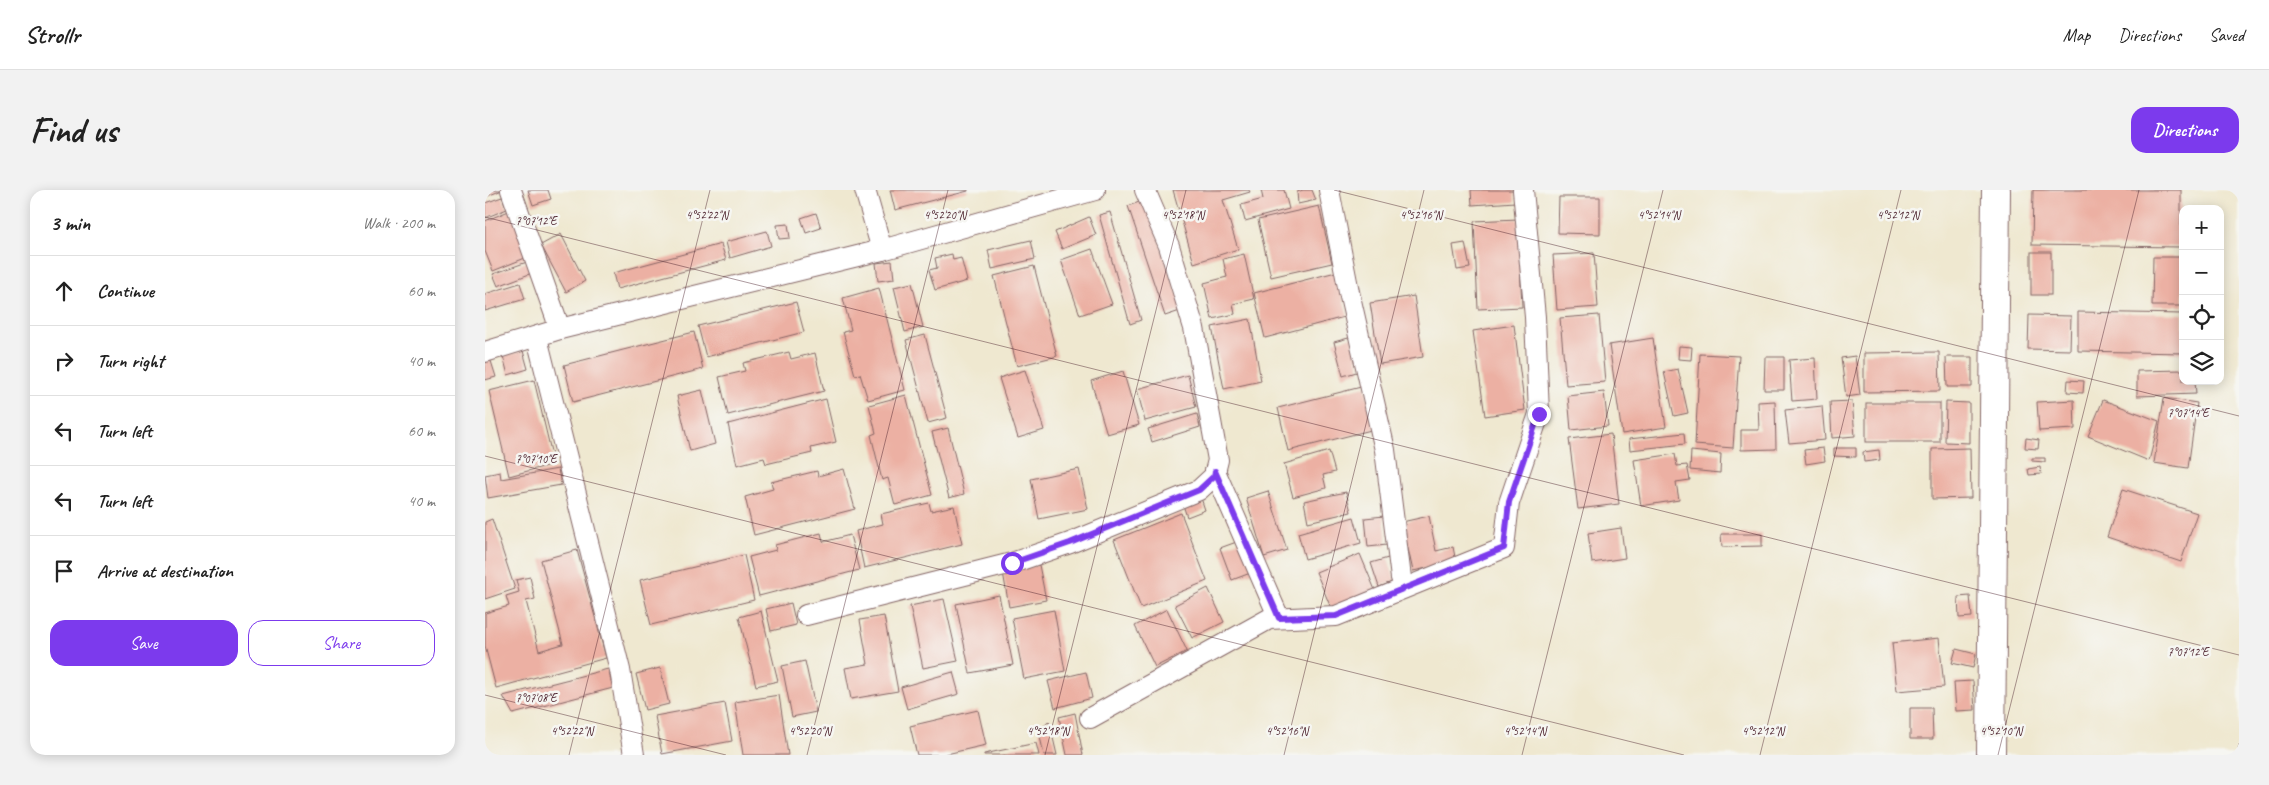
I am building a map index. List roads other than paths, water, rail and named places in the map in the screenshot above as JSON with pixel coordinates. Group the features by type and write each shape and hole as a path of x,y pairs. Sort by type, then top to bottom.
{"street":[{"path":"511,190 560,329"},
{"path":"865,190 882,250"},
{"path":"485,352 537,338 560,329 882,250 1095,190"},
{"path":"806,615 1012,563 1062,546 1199,490 1214,476 1218,460 1194,328 1169,246 1145,190"},
{"path":"1329,190 1349,292 1385,450 1401,578"},
{"path":"1090,718 1269,619 1336,616 1504,548 1509,502 1539,414 1535,317 1523,190"},
{"path":"1991,755 1996,190"},
{"path":"537,338 620,670 634,755"},
{"path":"1215,471 1279,618"}]}
